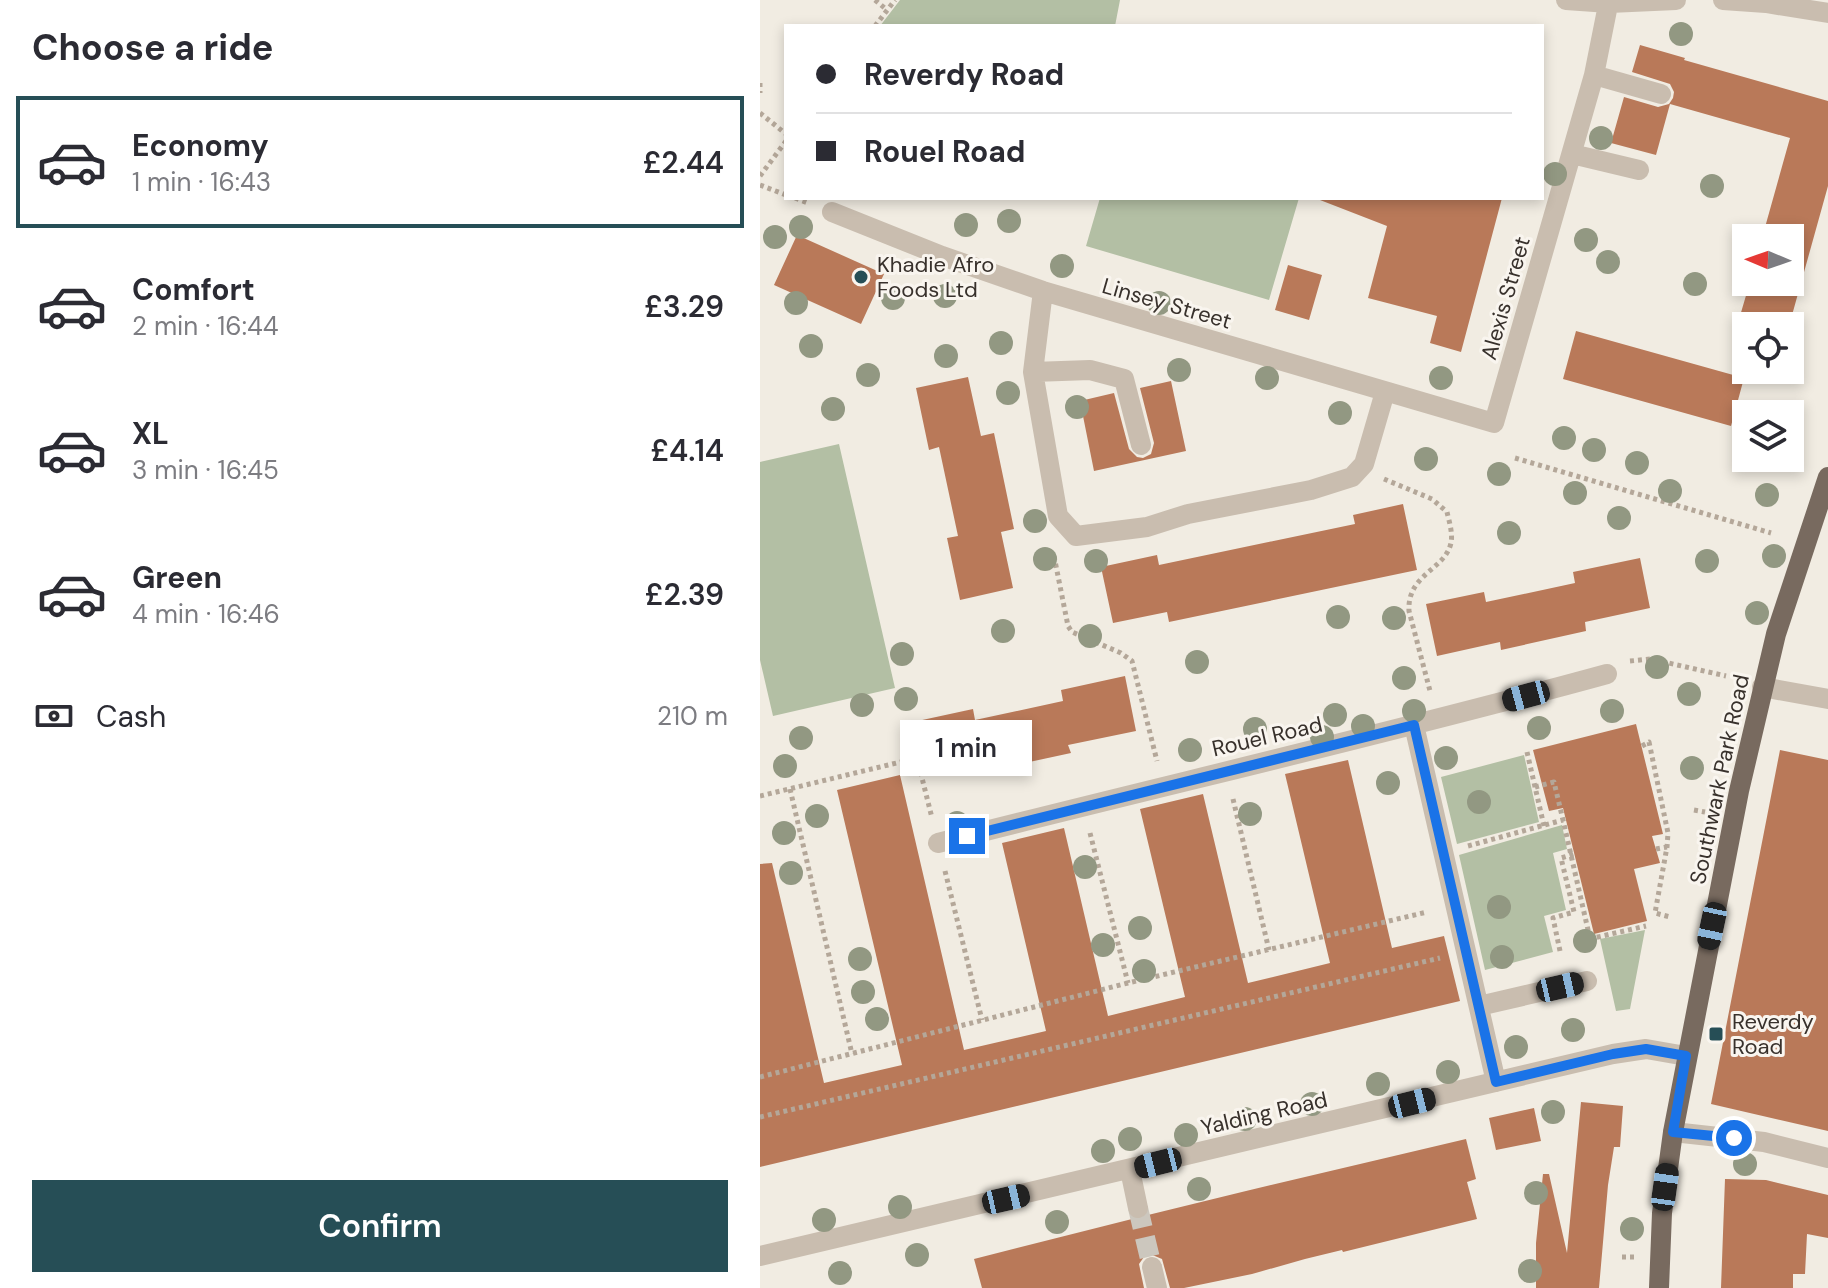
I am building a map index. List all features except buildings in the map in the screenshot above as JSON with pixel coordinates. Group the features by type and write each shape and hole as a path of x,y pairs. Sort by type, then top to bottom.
{"main road":[{"name":"Southwark Park Road","path":"1659,1288 1662,1213 1686,1056 1762,687 1828,477"}],"street":[{"path":"1566,0 1676,0"},
{"path":"1723,0 1828,13"},
{"name":"Alexis Street","path":"1494,423 1594,75 1609,2"},
{"path":"1594,75 1661,94"},
{"path":"1572,154 1639,170"},
{"name":"Linsey Street","path":"832,212 942,256 1043,291 1494,423"},
{"path":"1043,291 1033,372 1058,516 1076,536 1147,527 1188,514 1311,490 1352,477 1364,464 1385,392"},
{"path":"1033,372 1090,370 1124,379 1141,445"},
{"name":"Rouel Road","path":"938,843 1607,674"},
{"path":"1762,687 1828,699"},
{"path":"1414,725 1496,1082"},
{"path":"1479,1006 1587,981"},
{"name":"Yalding Road","path":"760,1256 1613,1054 1646,1049 1686,1056"},
{"path":"1673,1132 1764,1142 1828,1158"},
{"path":"1130,1170 1138,1208"},
{"path":"1152,1267 1157,1288"}],"path":[{"path":"875,0 887,10"},
{"path":"876,24 895,0"},
{"path":"760,83 760,93"},
{"path":"760,113 784,132"},
{"path":"760,176 784,144"},
{"path":"760,185 784,194"},
{"path":"1515,458 1771,533"},
{"path":"1364,464 1384,479 1432,499 1447,512 1451,542 1448,550 1413,588 1409,597 1409,611 1429,690 1435,697"},
{"path":"1054,553 1068,626 1072,632 1121,653 1132,661 1159,770"},
{"path":"1607,674 1622,664 1644,659 1726,676"},
{"path":"1642,746 1649,742 1668,833 1655,913 1670,917"},
{"path":"1527,752 1544,826"},
{"path":"760,796 917,758 982,1020"},
{"path":"1226,770 1269,950"},
{"path":"1535,787 1554,782 1590,941 1646,926"},
{"path":"790,789 852,1054"},
{"path":"1086,805 1128,983"},
{"path":"1694,810 1705,812"},
{"path":"1444,853 1563,820"},
{"path":"1656,849 1667,847"},
{"path":"1560,951 1553,918 1574,912 1561,858 1572,854"},
{"path":"760,1077 1128,983 1456,905"},
{"path":"760,1117 1440,958"}],"green space":[{"path":"900,0 1120,0 1115,24 882,24"},
{"path":"1099,200 1298,200 1269,300 1086,246"},
{"path":"839,444 895,688 773,716 760,660 760,462"},
{"path":"1524,755 1539,822 1457,844 1441,777"},
{"path":"1562,825 1567,849 1553,853 1566,910 1544,916 1553,952 1485,970 1459,855"},
{"path":"1645,930 1630,1009 1616,1011 1600,939"}],"tunnel":[{"path":"1138,1208 1152,1267"}],"place":[{"name":"Khadie Afro Foods Ltd","path":"861,277"},
{"name":"Reverdy Road","path":"1716,1034"}],"route":[{"path":"967,836 1414,725 1496,1082 1646,1049 1686,1056 1673,1132 1734,1138"}]}
